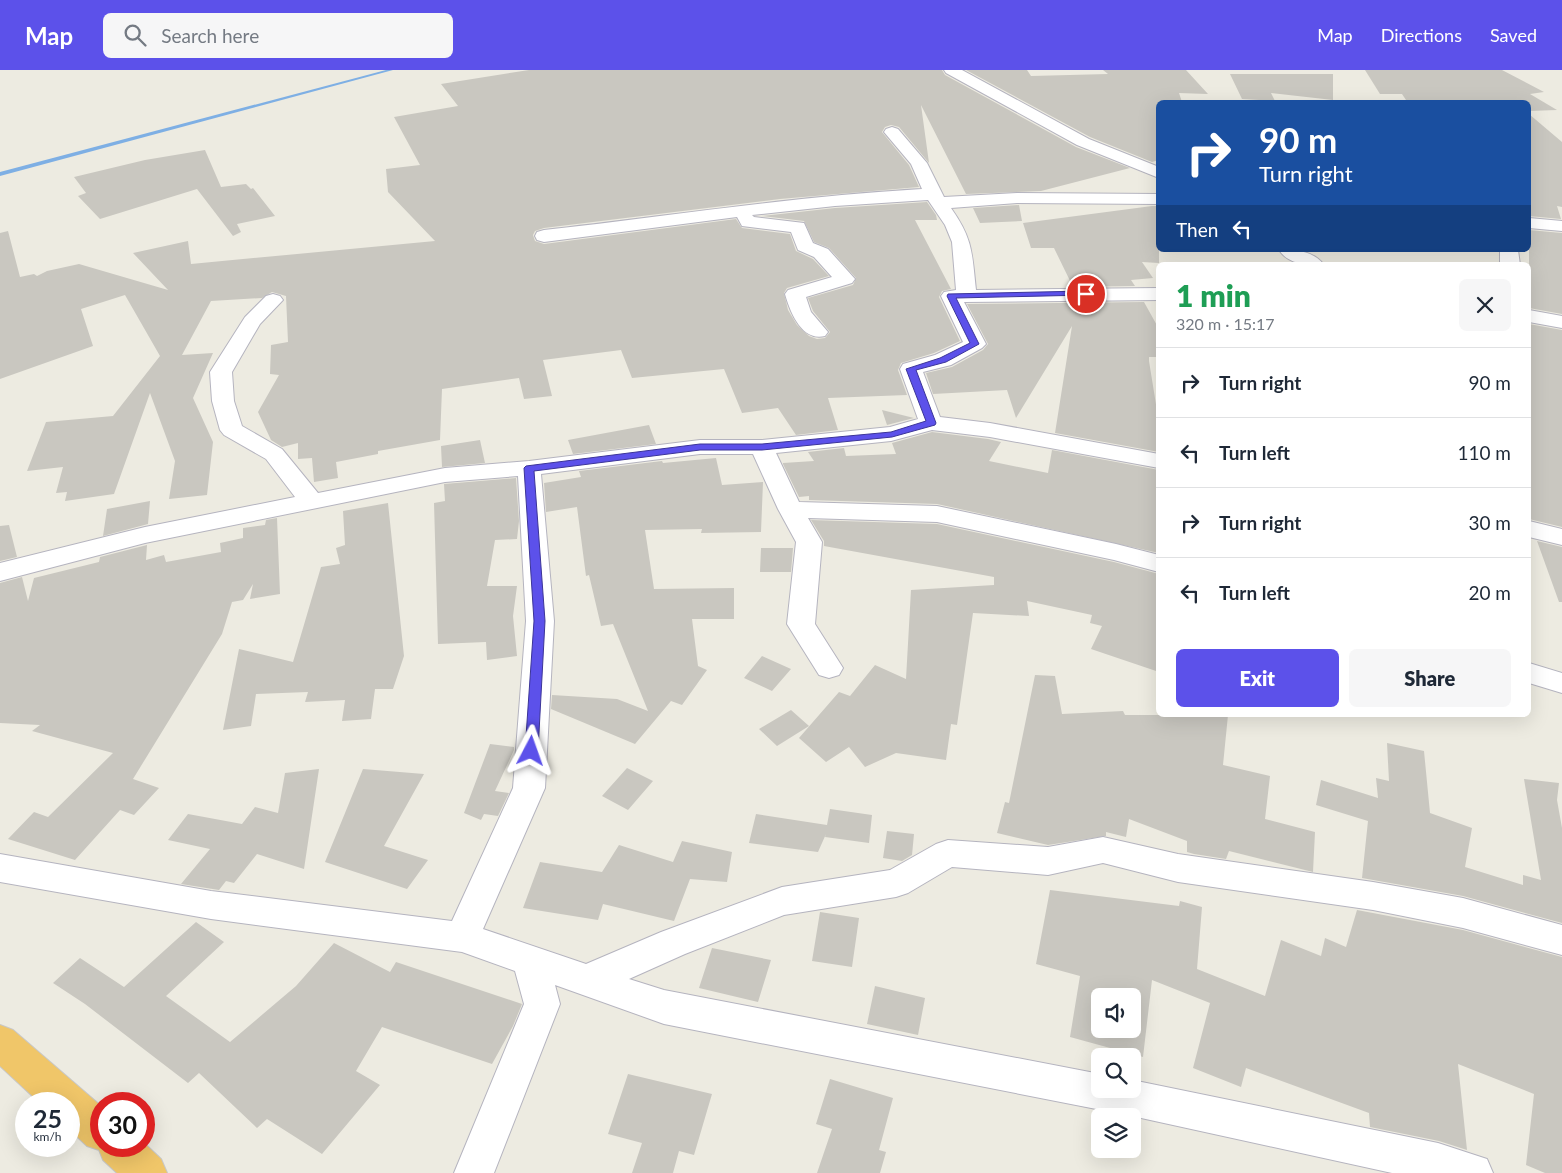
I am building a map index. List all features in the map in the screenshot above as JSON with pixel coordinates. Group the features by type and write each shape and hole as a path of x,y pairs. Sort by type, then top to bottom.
{"highway":[{"path":"0,1042 90,1122"},
{"path":"129,1157 147,1173"}],"street":[{"path":"951,70 1083,142 1156,173"},
{"path":"892,132 919,163 936,199 954,225 961,242 967,296"},
{"path":"544,236 865,197 936,199 1156,199"},
{"path":"740,211 748,222 798,227 805,246 821,253 845,279 795,294 801,314 818,332"},
{"path":"1531,223 1562,226"},
{"path":"1291,252 1309,262"},
{"path":"931,423 911,369 943,360 974,344 951,296 1156,294"},
{"path":"274,300 252,321 222,372 223,401 232,430 274,454 311,501"},
{"path":"1531,316 1562,322"},
{"path":"0,572 145,535 445,476 529,468 700,447 762,447 892,434 931,423 990,430 1156,460"},
{"path":"762,447 790,509 809,542 801,624 829,668"},
{"path":"462,938 529,788 540,621 529,468"},
{"path":"790,509 832,512 937,514 1116,552 1156,563"},
{"path":"1531,530 1562,538"},
{"path":"1531,674 1562,683"},
{"path":"587,980 673,943 782,901 896,883 948,853 1048,861 1103,850 1178,868 1373,896 1463,913 1562,940"},
{"path":"0,868 211,905 462,938 664,1007 1136,1099 1438,1163 1474,1173"},
{"path":"474,1173 542,1004 530,961"}],"building":[{"path":"529,70 942,70 945,75 1076,147 1130,168 1041,191 966,194 921,105 929,163 899,127 891,125 885,127 882,132 909,165 919,187 780,199 544,228 535,231 533,235 535,241 544,244 736,219 742,228 790,234 796,251 813,259 829,276 787,288 784,293 788,310 797,325 809,336 817,339 825,338 830,332 813,311 808,298 853,285 856,278 829,248 814,242 804,221 761,216 835,208 927,202 936,215 937,220 915,220 951,289 942,291 939,297 960,341 934,353 901,363 898,370 907,395 828,398 838,430 796,435 778,408 742,413 724,369 632,378 621,350 543,360 552,396 524,399 519,378 442,389 440,440 378,451 378,454 336,462 338,478 314,482 312,458 298,459 298,443 282,447 271,440 258,412 279,375 270,374 271,345 288,342 286,296 272,292 262,298 211,301 182,355 213,353 193,398 213,442 207,495 169,499 175,461 150,393 114,494 65,501 67,492 56,493 63,467 27,471 46,422 113,416 160,356 125,295 81,309 93,346 0,379 0,233 8,231 20,277 34,274 37,276 47,271 79,264 168,290 133,253 188,241 191,264 435,241 388,192 386,169 420,165 394,117 458,106 441,84"},
{"path":"966,70 1027,70 1031,76 1108,74 1103,70 1186,70 1208,94 1179,93 1181,100 1156,100 1156,161 1152,162 1090,137"},
{"path":"1365,70 1502,70 1544,92 1530,94 1557,110 1531,111 1531,100 1406,100 1402,94 1380,94"},
{"path":"1230,74 1333,74 1333,100 1271,93 1274,100 1242,99"},
{"path":"1531,116 1562,142 1562,207 1557,206 1561,219 1531,216"},
{"path":"205,150 221,187 246,184 251,189 253,188 275,216 237,224 241,232 233,236 197,189 100,219 78,196 86,193 74,177 145,160"},
{"path":"1019,205 1022,221 980,223 973,208"},
{"path":"1156,206 1156,252 1159,252 1159,262 1142,262 1153,278 1131,280 1135,286 1073,287 1054,248 1031,248 1023,223"},
{"path":"1531,230 1562,233 1562,314 1531,308 1531,262 1529,262"},
{"path":"1144,302 1156,324 1156,357 1149,357 1149,361 1156,404 1156,451 1055,433 1072,326 1016,418 1007,390 933,394 926,373 952,367 983,350 988,344 967,304"},
{"path":"1531,324 1562,330 1562,527 1531,519"},
{"path":"882,410 914,418 887,425"},
{"path":"649,425 656,444 573,454 568,440"},
{"path":"932,432 1001,442 989,461 1048,473 1052,450 1156,469 1156,552 937,504 809,500 809,496 799,497 783,464 814,461 808,452 844,448 846,456 896,454 892,443"},
{"path":"480,440 485,463 442,467 441,446"},
{"path":"716,458 722,485 763,482 761,532 701,533 702,529 645,530 654,589 734,588 734,619 692,619 698,666 707,670 682,705 671,701 635,744 551,709 552,695 617,699 648,711 613,624 601,626 589,575 586,576 577,507 546,512 544,483 581,477 579,471 662,461 663,463"},
{"path":"516,478 519,521 517,539 495,540 487,586 517,586 513,616 517,656 487,660 486,642 438,644 434,503 445,501 444,484"},
{"path":"150,501 148,524 103,536 107,509"},
{"path":"388,503 404,656 393,689 375,689 371,719 342,721 345,700 305,702 308,692 256,694 251,726 223,730 239,649 293,662 321,567 340,564 336,548 345,545 343,511"},
{"path":"277,518 280,594 250,599 253,584 243,600 232,602 222,634 133,779 159,788 134,815 120,810 75,860 8,839 34,812 48,817 113,753 32,731 40,725 0,723 0,583 22,577 28,601 34,578 99,562 100,557 147,545 146,560 164,555 166,562 221,552 220,543 243,538 243,528 265,525 266,520"},
{"path":"811,520 937,524 1114,562 1156,573 1156,671 1091,649 1102,626 1090,623 1092,615 1027,601 1029,616 973,613 957,725 951,724 946,760 896,753 865,767 849,747 826,762 799,738 839,692 850,696 875,665 906,679 911,590 994,585 994,577 824,546 824,541"},
{"path":"9,525 17,557 0,561 0,526"},
{"path":"1537,541 1562,547 1562,602 1559,602"},
{"path":"761,548 793,548 791,572 760,572"},
{"path":"762,656 791,669 772,691 744,678"},
{"path":"1035,675 1055,676 1062,714 1123,711 1125,715 1156,715 1156,717 1228,717 1223,765 1270,776 1265,819 1315,832 1313,872 1229,851 1226,859 1187,852 1187,841 1129,819 1126,837 1106,832 1106,836 1048,845 997,833 1005,802 1009,803"},
{"path":"791,710 809,726 777,746 759,729"},
{"path":"1387,743 1424,751 1430,813 1472,828 1465,867 1523,885 1523,875 1541,880 1524,779 1559,783 1557,800 1562,828 1562,923 1463,896 1362,878 1368,821 1316,805 1321,780 1378,798 1376,778 1389,781"},
{"path":"490,744 514,747 495,791 509,793 498,816 484,814 481,820 464,813"},
{"path":"627,768 653,781 628,810 602,796"},
{"path":"319,769 304,869 257,854 234,883 226,881 219,890 181,884 210,849 168,840 188,814 242,824 255,807 278,813 285,773"},
{"path":"363,769 424,774 384,846 428,860 407,889 325,862"},
{"path":"830,809 872,815 869,843 825,837 826,834 818,852 749,843 756,814 827,825"},
{"path":"887,831 914,834 912,855 902,861 883,858"},
{"path":"682,841 732,852 727,882 690,879 674,921 603,904 598,920 523,908 540,862 602,872 619,845 673,862"},
{"path":"1050,890 1179,906 1180,901 1202,907 1197,969 1265,996 1281,940 1321,956 1325,938 1346,947 1357,910 1463,930 1562,957 1562,1173 1545,1173 1526,1165 1534,1094 1458,1064 1467,1150 1439,1141 1370,1127 1369,1113 1246,1068 1241,1087 1193,1068 1210,1003 1152,980 1143,1057 1141,1056 1141,1048 1110,1048 1070,1037 1080,976 1036,964"},
{"path":"820,912 859,918 852,967 812,961"},
{"path":"196,922 224,942 166,996 230,1042 296,986 334,943 390,972 396,962 522,1004 513,1026 492,1064 382,1027 356,1071 380,1085 322,1154 267,1119 257,1128 199,1073 188,1083 85,1004 53,983 80,958 124,987"},
{"path":"712,948 771,960 758,1002 699,988"},
{"path":"875,986 925,998 918,1035 867,1024"},
{"path":"628,1074 712,1094 694,1155 679,1151 673,1173 632,1173 642,1143 608,1134"},
{"path":"830,1079 893,1098 879,1150 886,1152 880,1173 817,1173 832,1129 816,1124"}],"waterway":[{"path":"0,174 391,70"}],"route":[{"path":"531,751 540,621 529,468 700,447 762,447 892,434 931,423 911,369 943,360 974,344 951,296 1086,294"}]}
